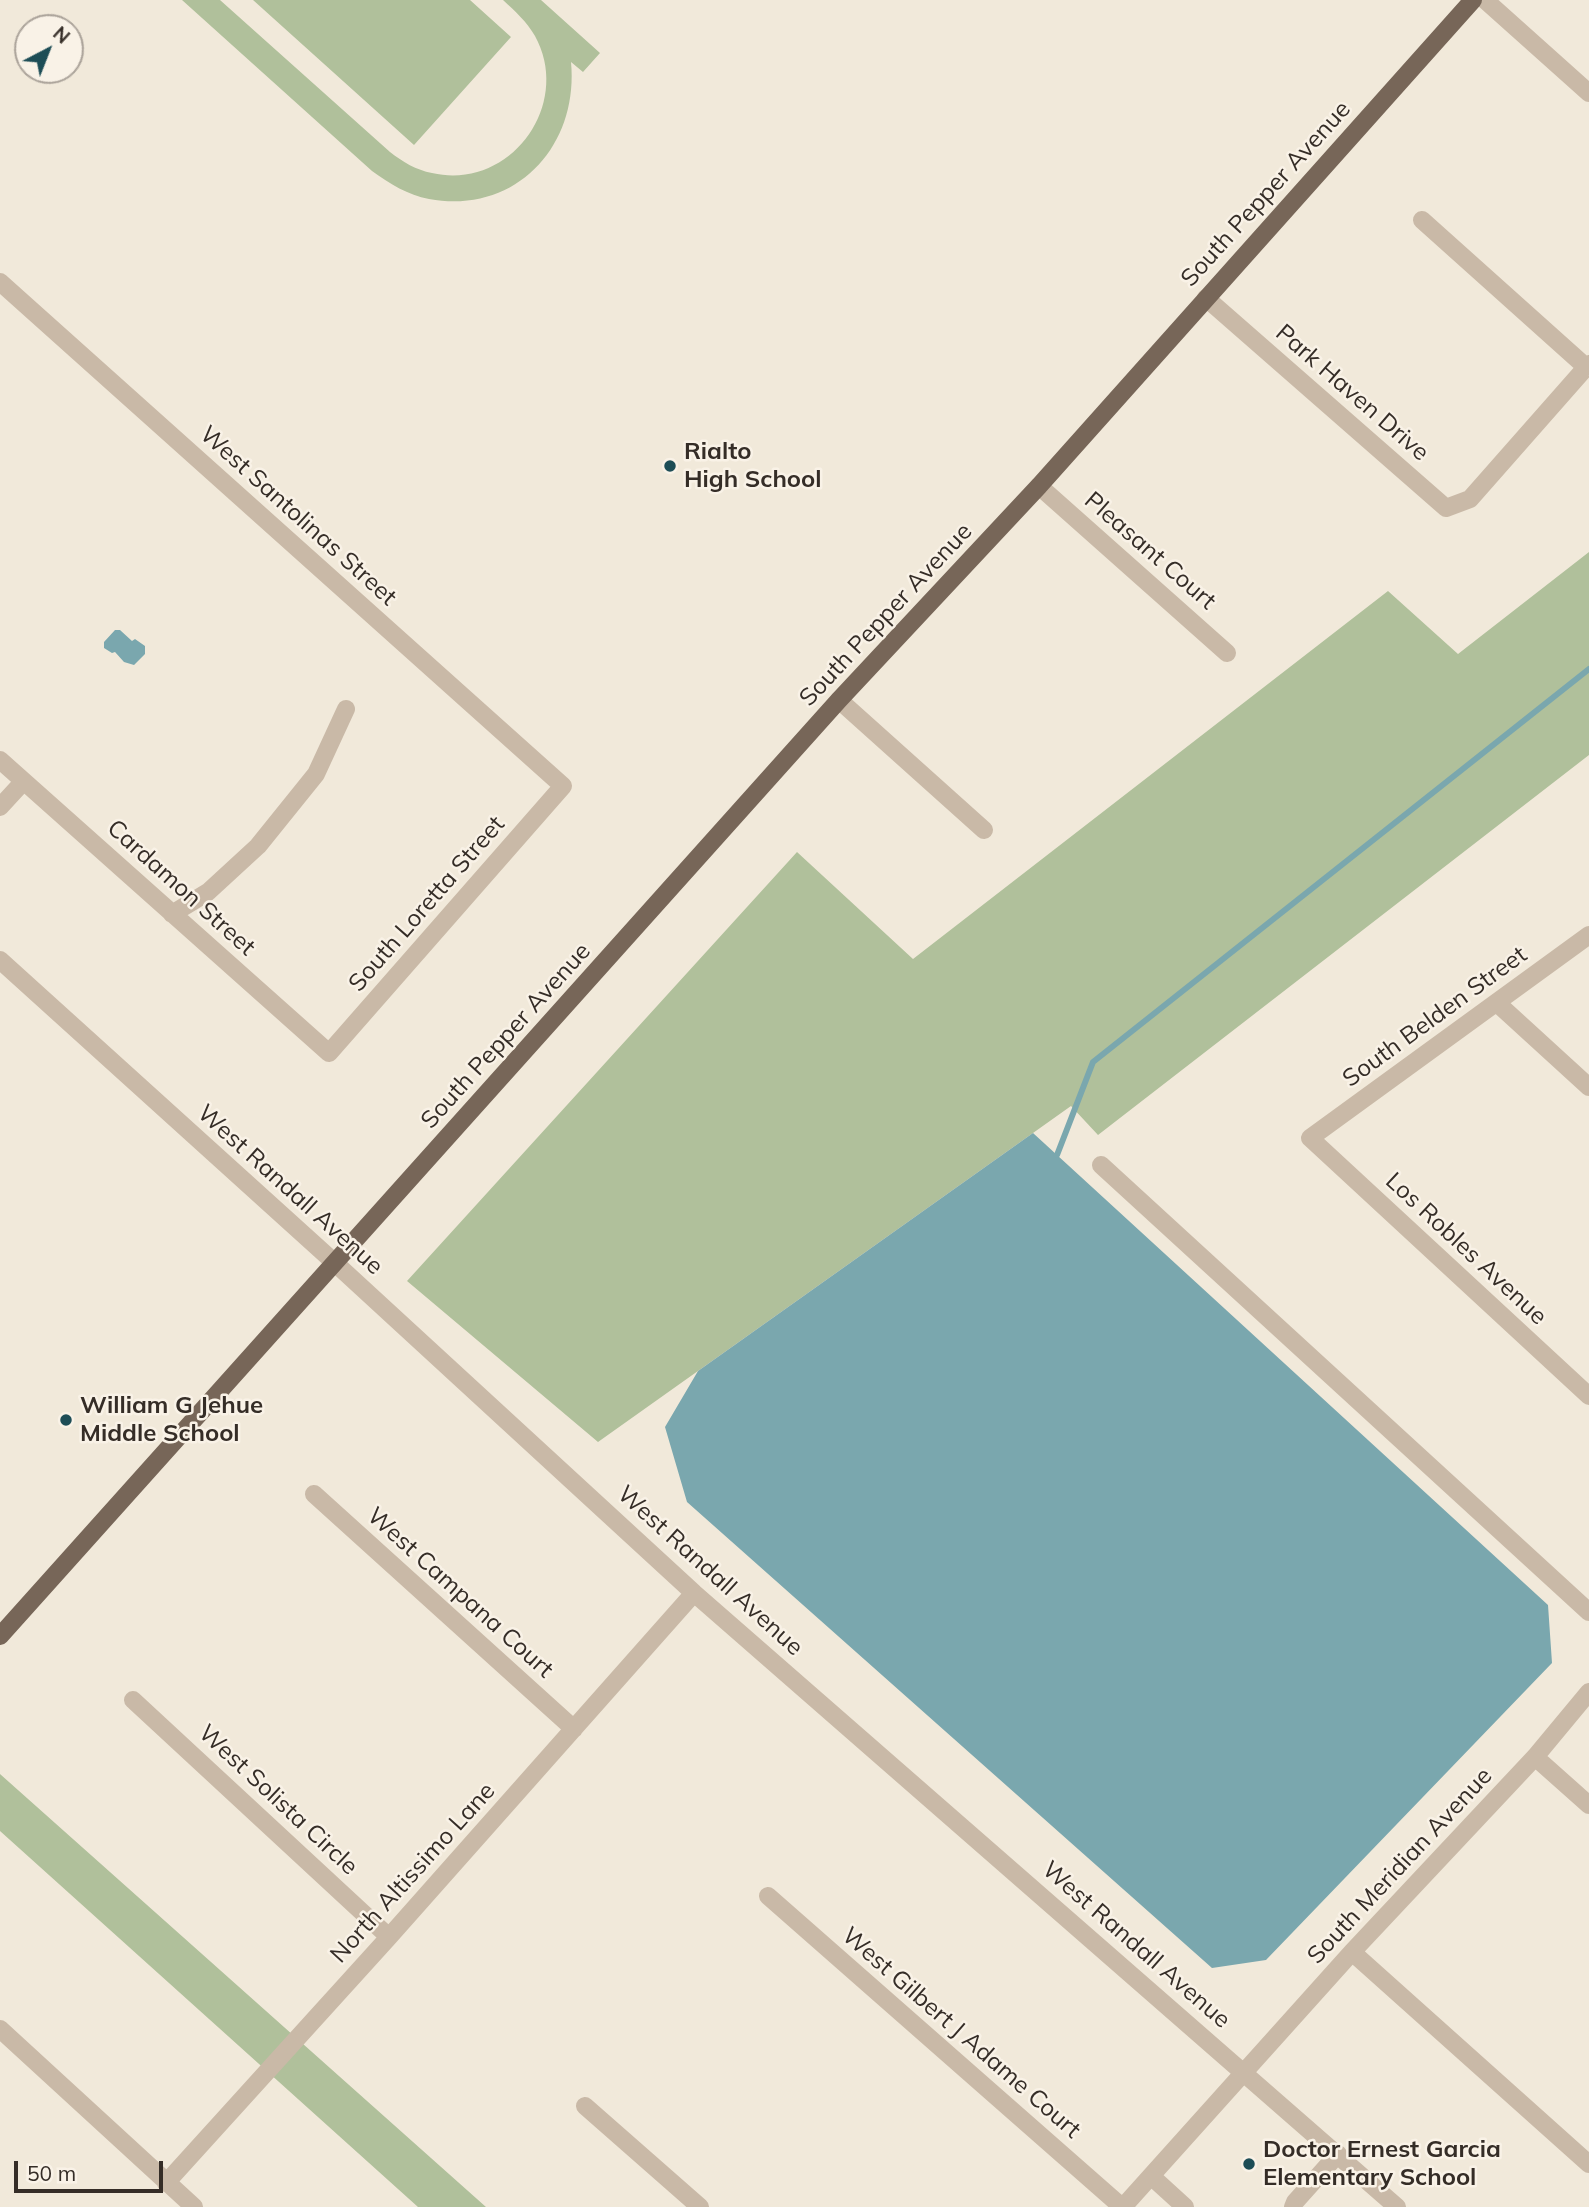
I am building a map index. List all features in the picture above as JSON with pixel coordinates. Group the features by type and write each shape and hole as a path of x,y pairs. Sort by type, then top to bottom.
{"main road":[{"name":"South Pepper Avenue","path":"0,1636 839,700 1039,486 1473,0"}],"street":[{"path":"1485,0 1589,93"},
{"path":"1422,220 1588,365"},
{"name":"West Santolinas Street","path":"0,282 563,786"},
{"name":"Park Haven Drive","path":"1206,298 1446,508 1471,499 1588,365"},
{"name":"Pleasant Court","path":"1039,486 1227,653"},
{"path":"839,700 984,830"},
{"path":"173,914 208,892 258,846 316,774 345,709"},
{"name":"Cardamon Street","path":"0,760 329,1053"},
{"path":"0,807 23,782"},
{"name":"South Loretta Street","path":"329,1053 563,786"},
{"name":"South Belden Street","path":"1310,1138 1589,935"},
{"name":"West Randall Avenue","path":"0,960 694,1593 1397,2207"},
{"path":"1497,1003 1589,1087"},
{"name":"Los Robles Avenue","path":"1310,1138 1589,1396"},
{"path":"1101,1165 1589,1612"},
{"name":"West Campana Court","path":"314,1494 574,1729"},
{"name":"North Altissimo Lane","path":"166,2183 389,1937 694,1593"},
{"name":"South Meridian Avenue","path":"1123,2207 1352,1952 1535,1757 1589,1692"},
{"name":"West Solista Circle","path":"133,1700 389,1937"},
{"path":"1535,1757 1589,1805"},
{"name":"West Gilbert J Adame Court","path":"768,1896 1123,2207"},
{"path":"1352,1952 1589,2164"},
{"path":"0,2029 194,2207"},
{"path":"585,2106 700,2207"},
{"path":"1293,2207 1338,2154"},
{"path":"1151,2176 1185,2207"}],"green space":[{"path":"182,0 220,0 390,152 410,165 432,173 460,175 486,169 509,156 527,137 540,114 546,89 545,62 532,31 503,0 541,0 600,53 583,72 571,62 571,93 564,121 553,146 536,168 514,185 489,196 460,201 429,199 399,188 372,171"},
{"path":"253,0 470,0 511,37 414,145"},
{"path":"1589,552 1589,755 1098,1135 1071,1106 598,1442 407,1281 797,852 913,959 1388,591 1458,654"},
{"path":"0,1774 486,2207 418,2207 0,1831"}],"water":[{"path":"115,630 120,630 132,641 135,639 145,646 145,654 134,665 124,662 115,652 104,648 104,642"},
{"path":"1033,1133 1548,1605 1552,1663 1266,1960 1212,1968 687,1502 665,1427 698,1371"}],"waterway":[{"path":"1057,1155 1093,1062 1589,669"}],"place":[{"name":"Rialto High School","path":"670,466"},
{"name":"William G Jehue Middle School","path":"66,1420"},
{"name":"Doctor Ernest Garcia Elementary School","path":"1249,2164"}]}
